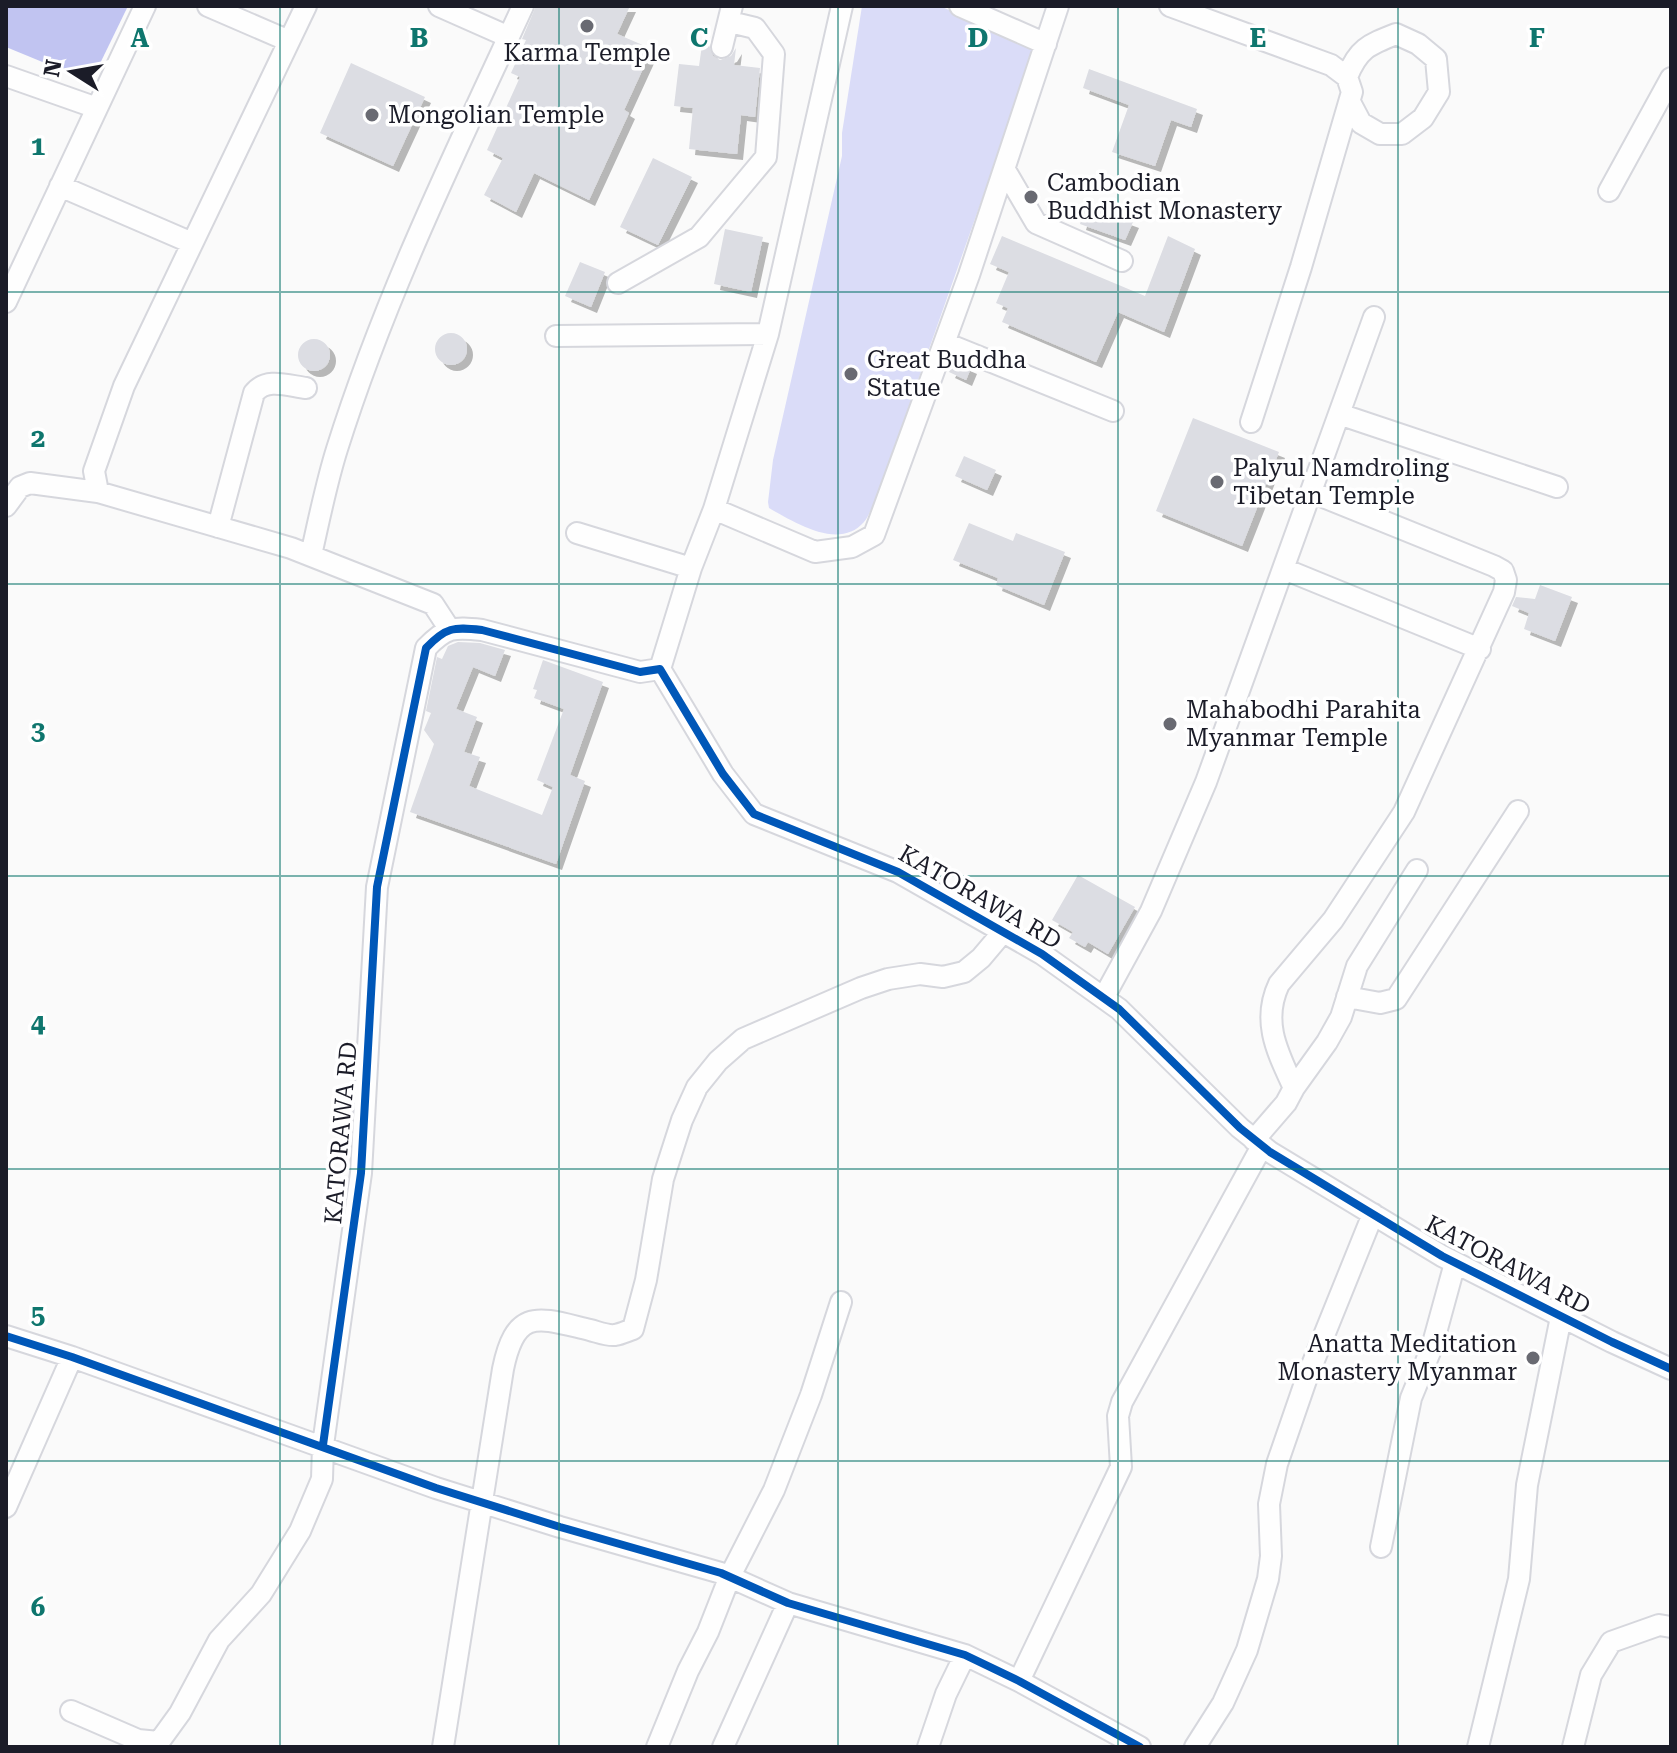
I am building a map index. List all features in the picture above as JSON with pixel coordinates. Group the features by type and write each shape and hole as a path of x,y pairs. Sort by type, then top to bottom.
{"street":[{"path":"6,302 145,6"},
{"path":"208,6 289,41"},
{"path":"98,492 94,471 124,386 306,6"},
{"path":"439,6 509,37"},
{"path":"311,555 336,451 364,369 411,249 523,6"},
{"path":"6,506 20,487 30,483 98,492 311,555 433,604 450,630 457,627 482,630 640,672 660,669 768,334 842,6"},
{"path":"960,6 1046,44"},
{"path":"714,509 815,552 852,547 874,535 945,343 1058,6"},
{"path":"1170,6 1331,65 1347,77 1352,92 1351,104 1251,422"},
{"path":"618,283 699,237 766,157 774,54 755,28 731,14 722,47"},
{"path":"1347,77 1354,58 1373,43 1396,34 1418,44 1436,59 1439,92 1423,118 1402,134 1380,134 1361,123 1351,104"},
{"path":"6,76 97,108"},
{"path":"1609,191 1671,78"},
{"path":"1005,170 1036,223 1122,261"},
{"path":"60,186 192,243"},
{"path":"1104,997 1151,911 1206,782 1374,317"},
{"path":"556,336 768,334"},
{"path":"945,343 1113,411"},
{"path":"218,527 254,393 267,383 306,388"},
{"path":"1339,414 1557,487"},
{"path":"1294,1088 1273,1041 1269,1017 1273,995 1333,920 1404,812 1480,649 1506,580 1503,571 1311,492"},
{"path":"577,533 691,568"},
{"path":"1284,569 1480,649"},
{"name":"KATORAWA RD","path":"71,1711 138,1740 159,1742 180,1713 219,1640 261,1594 300,1531 322,1479 323,1445 361,1173 377,887 426,648 441,633 450,630"},
{"name":"KATORAWA RD","path":"660,669 723,774 754,814 898,872 1064,968 1138,1026 1258,1143 1455,1263 1671,1369"},
{"path":"1347,997 1380,1003 1396,999 1518,811"},
{"path":"1019,1681 1118,1476 1121,1448 1118,1416 1122,1402 1258,1143 1327,1042 1341,1017 1357,966 1417,870"},
{"path":"443,1747 508,1347 520,1326 539,1319 604,1334 616,1335 633,1329 646,1280 663,1179 682,1120 697,1087 718,1061 743,1039 888,979 920,974 943,977 964,972 1003,932"},
{"path":"1195,1747 1223,1703 1247,1650 1268,1579 1271,1556 1269,1504 1277,1464 1306,1380 1373,1214"},
{"path":"1381,1547 1411,1398 1435,1338 1455,1263"},
{"path":"657,1747 730,1576 777,1482 811,1395 841,1302"},
{"path":"1484,1745 1519,1579 1527,1485 1561,1317"},
{"path":"6,1336 323,1445 403,1477 730,1576 788,1603 965,1655 1140,1747"},
{"path":"6,1507 72,1357"},
{"path":"723,1747 788,1603"},
{"path":"1573,1747 1591,1675 1611,1642 1659,1625 1671,1627"},
{"path":"928,1747 938,1714 965,1655"}],"shaded area":[{"path":"6,6 128,6 91,82 6,47"},
{"path":"862,6 940,6 1035,49 876,499 866,520 854,530 830,534 791,520 769,508 768,502 773,460 842,156 842,133"}],"building":[{"path":"536,6 630,6 617,34 652,49 624,110 629,113 589,200 534,173 516,212 484,195 503,158 487,150 520,77 511,73 526,40 522,39"},
{"path":"702,45 709,45 713,56 720,60 731,56 736,48 734,65 760,68 755,117 741,115 737,154 689,149 693,108 674,106 679,64 699,66"},
{"name":"Mongolian Temple","path":"351,63 425,97 393,166 320,133"},
{"path":"1089,69 1197,109 1191,127 1171,120 1155,166 1112,152 1129,105 1083,88"},
{"path":"653,158 692,177 658,245 620,227"},
{"path":"1086,205 1133,222 1125,240 1080,224"},
{"path":"725,229 763,237 751,292 714,284"},
{"path":"1002,236 1145,296 1168,236 1195,249 1164,332 1118,312 1096,362 1002,322 1008,308 996,303 1009,272 990,264"},
{"path":"580,262 605,272 591,307 565,296"},
{"path":"451,333 462,338 467,349 462,360 451,365 440,360 435,349 440,338"},
{"path":"314,339 325,344 330,355 325,366 314,371 303,366 298,355 303,344"},
{"path":"955,361 971,368 966,380 949,372"},
{"name":"Palyul Namdroling Tibetan Temple","path":"1193,418 1279,452 1242,546 1156,511"},
{"path":"964,456 996,470 987,490 955,476"},
{"path":"969,523 1013,541 1016,533 1065,552 1044,605 996,585 998,578 953,560"},
{"path":"1540,585 1572,597 1555,641 1524,629 1529,613 1512,606 1516,597 1535,599"},
{"path":"458,642 480,643 505,650 495,676 473,667 456,709 477,717 464,752 480,757 469,786 542,815 553,787 537,780 564,709 534,698 537,690 533,689 543,660 603,682 570,775 585,781 556,864 410,812 434,744 424,730 431,713 426,711 437,657 442,659 448,646"},
{"path":"1078,875 1135,907 1108,954 1088,942 1085,947 1069,938 1073,932 1052,920"}],"cycle path":[{"path":"323,1445 361,1173 377,887 426,648 445,632 457,629 482,630 640,672 660,669 723,774 754,814 898,872 1042,954 1119,1009 1240,1128 1270,1152 1442,1256 1671,1369"},
{"path":"6,1336 436,1488 721,1573 788,1603 965,1655 1140,1747"}],"place":[{"name":"Karma Temple","path":"587,26"},
{"name":"Mongolian Temple","path":"372,115"},
{"name":"Cambodian Buddhist Monastery","path":"1031,197"},
{"name":"Great Buddha Statue","path":"851,374"},
{"name":"Palyul Namdroling Tibetan Temple","path":"1217,482"},
{"name":"Mahabodhi Parahita Myanmar Temple","path":"1170,724"},
{"name":"Anatta Meditation Monastery Myanmar","path":"1533,1358"}]}
